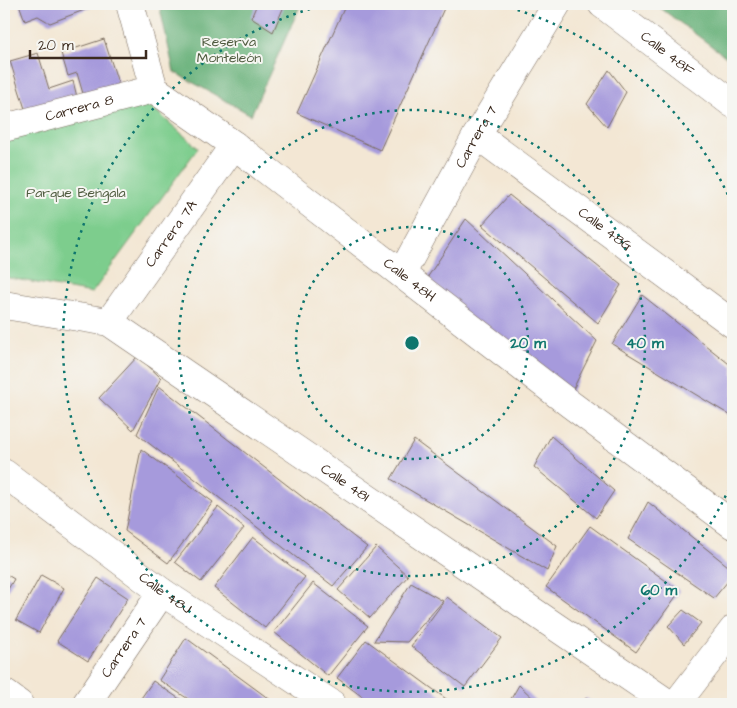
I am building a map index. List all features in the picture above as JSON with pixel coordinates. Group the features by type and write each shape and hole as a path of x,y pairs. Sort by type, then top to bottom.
{"street":[{"path":"130,4 154,89"},
{"name":"Carrera 7","path":"402,273 477,135 557,4"},
{"name":"Calle 48F","path":"602,4 733,104"},
{"name":"Carrera 8","path":"4,128 154,89"},
{"name":"Calle 48H","path":"154,89 234,145 570,404 733,525"},
{"name":"Calle 48G","path":"477,135 733,324"},
{"name":"Carrera 7A","path":"109,322 234,145"},
{"name":"Calle 48I","path":"4,305 109,322 669,704"},
{"name":"Calle 48J","path":"4,473 162,592 332,704"},
{"name":"Carrera 7","path":"86,704 162,592"},
{"path":"676,704 733,630"},
{"path":"4,693 18,704"}],"green space":[{"name":"Reserva Monteleón","path":"159,4 301,4 251,115 174,72"},
{"path":"655,4 733,4 733,62"},
{"name":"Parque Bengala","path":"146,102 198,148 92,293 4,277 4,137"}],"building":[{"path":"19,4 100,4 50,23 38,16 25,21"},
{"path":"257,4 285,4 273,32 251,18"},
{"path":"346,4 446,4 380,150 297,113"},
{"path":"104,39 119,86 84,97 77,73 68,76 61,53"},
{"path":"38,53 49,89 73,81 77,97 26,112 10,61"},
{"path":"609,70 626,92 607,127 587,104"},
{"path":"509,195 621,285 598,323 482,225"},
{"path":"466,219 597,341 568,399 425,281"},
{"path":"642,295 733,367 733,417 612,344"},
{"path":"138,356 161,378 133,430 99,398"},
{"path":"159,386 367,547 333,586 137,434"},
{"path":"551,436 614,491 596,518 534,467"},
{"path":"414,440 557,546 547,571 391,479"},
{"path":"141,449 213,502 168,563 125,531"},
{"path":"648,502 733,570 733,575 714,598 628,539"},
{"path":"218,507 244,528 201,582 175,562"},
{"path":"4,522 9,526 4,536"},
{"path":"590,526 680,591 636,652 546,587"},
{"path":"253,537 305,577 265,628 214,588"},
{"path":"376,547 408,576 370,618 338,590"},
{"path":"4,573 14,579 4,596"},
{"path":"41,575 64,588 39,633 16,620"},
{"path":"98,578 128,598 88,661 57,641"},
{"path":"313,583 368,626 328,676 274,632"},
{"path":"411,583 443,601 407,642 374,641"},
{"path":"447,597 502,638 465,687 411,646"},
{"path":"683,610 701,623 684,644 668,626"},
{"path":"186,638 276,704 196,704 159,680"},
{"path":"366,640 453,704 372,704 337,678"},
{"path":"153,681 187,704 137,704"},
{"path":"519,685 539,704 508,704"},
{"path":"586,698 595,704 582,704"}]}
